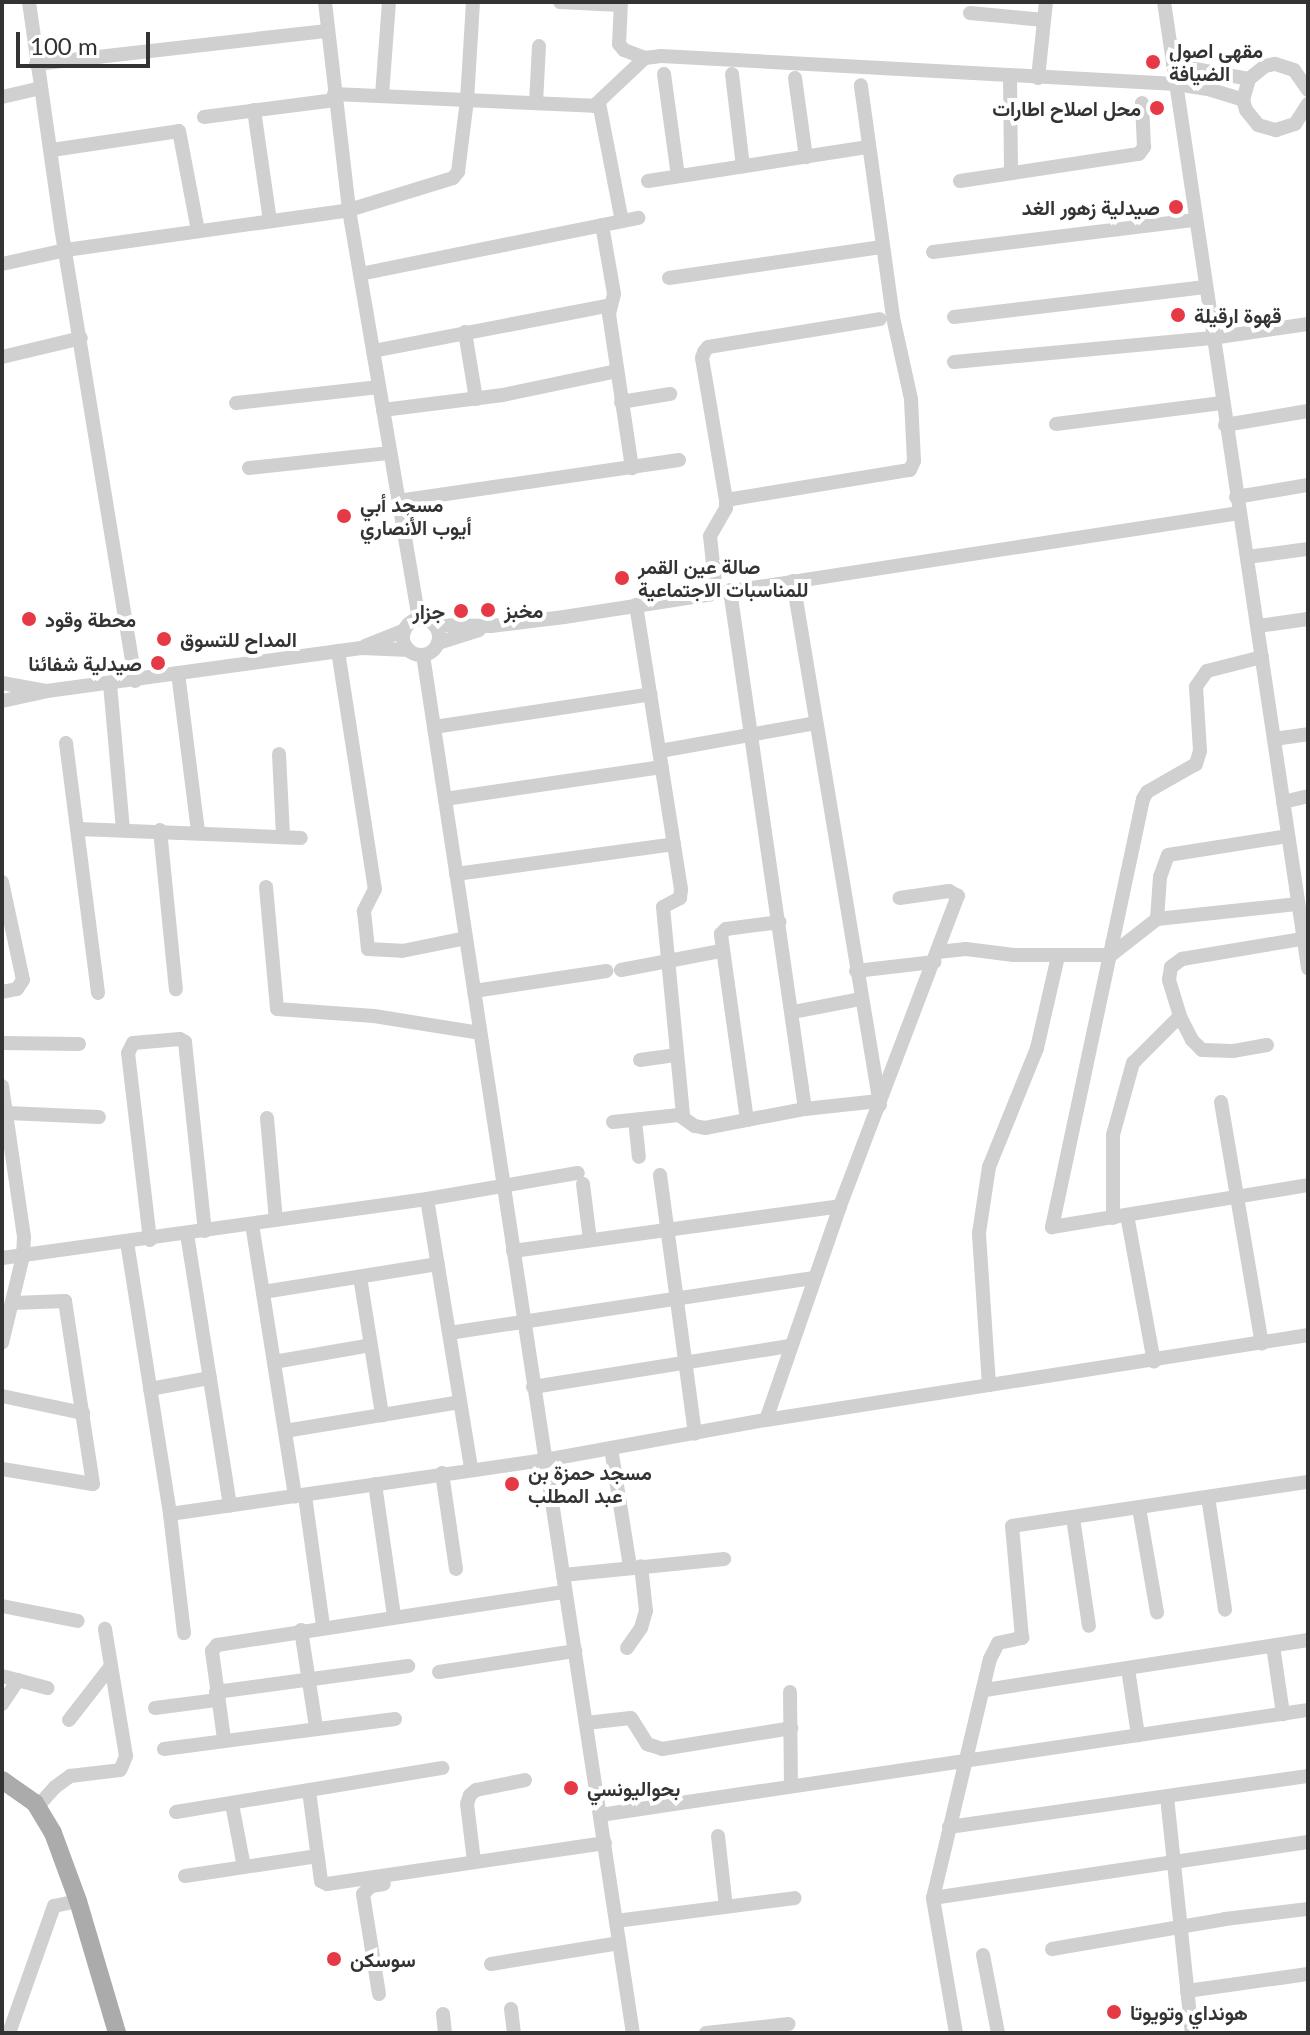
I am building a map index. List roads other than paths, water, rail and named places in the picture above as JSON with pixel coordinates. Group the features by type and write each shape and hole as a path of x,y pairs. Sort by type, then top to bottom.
{"main road":[{"path":"2,1780 38,1806 53,1833 78,1901 117,2033"}],"street":[{"path":"29,2 36,64 135,681"},
{"path":"325,2 349,210 419,619"},
{"path":"382,95 389,2"},
{"path":"2,264 66,250 349,210 453,178 458,172 467,100 473,2"},
{"path":"560,2 620,3 619,44 624,50 645,58 661,56 1176,84 1208,89 1243,100"},
{"path":"1038,78 1046,2"},
{"path":"1164,2 1288,836 1301,868 1298,904 1306,939 1308,968"},
{"path":"970,13 1044,20"},
{"path":"36,64 327,31"},
{"path":"536,103 539,46"},
{"path":"204,117 335,97 382,95 599,103 645,58"},
{"path":"1308,87 1294,70 1275,64 1265,66 1249,79 1243,100 1251,118 1258,125 1276,130 1295,124 1308,107"},
{"path":"1173,65 1249,79"},
{"path":"664,74 678,176"},
{"path":"732,74 743,166"},
{"path":"1010,76 1011,172"},
{"path":"795,78 806,157"},
{"path":"726,500 910,470 916,454 911,399 882,247 861,85"},
{"path":"2,97 41,88"},
{"path":"599,103 622,221"},
{"path":"960,181 1139,154 1144,147 1142,103"},
{"path":"254,110 270,221"},
{"path":"52,150 179,131 198,231"},
{"path":"648,181 868,147"},
{"path":"360,274 638,218"},
{"path":"933,252 1195,220"},
{"path":"602,225 614,294 609,314 632,468"},
{"path":"669,278 882,247"},
{"path":"954,317 1205,287"},
{"path":"373,351 611,305"},
{"path":"805,1109 752,735 710,536 726,508 726,500 702,358 708,347 880,319"},
{"path":"954,362 1212,338 1308,324"},
{"path":"465,332 476,399"},
{"path":"2,357 81,338"},
{"path":"383,410 476,399 617,371"},
{"path":"236,403 379,387"},
{"path":"621,402 670,394"},
{"path":"1056,424 1222,403"},
{"path":"1225,425 1308,411"},
{"path":"249,468 390,453"},
{"path":"398,501 679,460"},
{"path":"1236,497 1308,485"},
{"path":"419,619 435,625 491,626 1239,513"},
{"path":"1247,557 1308,549"},
{"path":"793,581 860,999 880,1104"},
{"path":"636,605 681,893 680,898 663,907 683,1116"},
{"path":"361,648 405,630 419,619"},
{"path":"1258,626 1308,619"},
{"path":"435,625 438,643"},
{"path":"2,701 47,691 361,648 416,653 491,626"},
{"path":"405,630 404,641 416,653 434,727 633,2033"},
{"path":"338,651 375,889 364,911 368,949 402,951 466,938"},
{"path":"1262,657 1212,667 1198,681 1198,760 1185,773 1147,792 1143,799 1052,1227 1308,1185"},
{"path":"178,673 198,832"},
{"path":"2,683 47,691"},
{"path":"110,684 123,829"},
{"path":"434,727 651,694"},
{"path":"660,751 816,723"},
{"path":"1274,739 1308,734"},
{"path":"66,743 98,993"},
{"path":"279,754 283,837"},
{"path":"445,799 662,767"},
{"path":"1283,802 1308,796"},
{"path":"79,829 301,838"},
{"path":"160,830 176,989"},
{"path":"1157,919 1160,877 1168,855 1288,836"},
{"path":"456,874 674,844"},
{"path":"2,882 23,980 17,989 2,992"},
{"path":"266,887 277,1009 374,1016 480,1033"},
{"path":"766,1420 840,1206 936,957 957,893 944,891 899,898"},
{"path":"856,971 966,949 1058,956 1111,955 1157,919 1298,904"},
{"path":"747,1120 721,951 723,931 780,922"},
{"path":"1267,1045 1233,1051 1202,1050 1192,1040 1180,1016 1169,980 1171,967 1182,959 1306,939"},
{"path":"474,991 721,951"},
{"path":"989,1385 979,1233 989,1167 1037,1048 1058,956"},
{"path":"793,1012 860,999"},
{"path":"1154,1362 1120,1216 1113,1135 1133,1063 1180,1016"},
{"path":"150,1240 128,1053 133,1043 180,1039 185,1042 205,1231"},
{"path":"2,1043 79,1044"},
{"path":"640,1060 677,1055"},
{"path":"2,1086 23,1256 3,1339"},
{"path":"1221,1102 1262,1344"},
{"path":"613,1122 683,1116 699,1128 805,1109 880,1104"},
{"path":"6,1123 99,1117"},
{"path":"267,1118 276,1220"},
{"path":"635,1120 639,1157"},
{"path":"660,1175 674,1297 695,1434"},
{"path":"2,1258 150,1240 504,1186 581,1178 590,1240"},
{"path":"427,1199 471,1469"},
{"path":"513,1251 840,1206"},
{"path":"252,1224 285,1431 323,1626"},
{"path":"187,1234 230,1506"},
{"path":"127,1242 170,1514 184,1633"},
{"path":"263,1292 438,1264"},
{"path":"360,1277 382,1415"},
{"path":"449,1333 814,1278"},
{"path":"2,1469 92,1486 65,1301 13,1303"},
{"path":"170,1514 545,1460 766,1420 1154,1362 1308,1335"},
{"path":"274,1362 371,1345"},
{"path":"533,1387 790,1346"},
{"path":"150,1389 210,1378"},
{"path":"2,1396 83,1413"},
{"path":"285,1431 460,1402"},
{"path":"611,1448 645,1618 627,1648"},
{"path":"442,1473 456,1569"},
{"path":"956,2033 933,1898 990,1659 998,1643 1022,1638 1012,1526 1308,1482"},
{"path":"375,1484 394,1616"},
{"path":"1208,1497 1225,1610"},
{"path":"1139,1508 1157,1612"},
{"path":"1073,1518 1089,1626"},
{"path":"563,1575 724,1559"},
{"path":"224,1739 216,1696 213,1647 323,1626 565,1592"},
{"path":"2,1606 78,1621"},
{"path":"38,1806 70,1776 122,1768 126,1756 105,1629"},
{"path":"301,1630 316,1727"},
{"path":"985,1690 1308,1640"},
{"path":"1273,1646 1283,1714"},
{"path":"439,1672 575,1651"},
{"path":"69,1720 111,1666"},
{"path":"155,1708 308,1679 408,1666"},
{"path":"1128,1669 1138,1735"},
{"path":"2,1676 47,1688"},
{"path":"2,1704 18,1680"},
{"path":"790,1692 791,1785"},
{"path":"600,1815 1308,1710"},
{"path":"586,1723 627,1717 636,1721 650,1747 662,1749 791,1728"},
{"path":"164,1749 395,1719"},
{"path":"176,1812 442,1768"},
{"path":"949,1827 1308,1776"},
{"path":"474,1861 467,1804 470,1795 476,1790 525,1780"},
{"path":"309,1791 321,1881 327,1884 474,1861 605,1847"},
{"path":"1167,1797 1192,2033"},
{"path":"232,1804 244,1867"},
{"path":"718,1836 726,1907"},
{"path":"933,1898 1308,1842"},
{"path":"379,1994 365,1890 605,1847"},
{"path":"185,1876 318,1856"},
{"path":"616,1921 795,1898"},
{"path":"9,2033 54,1906 78,1901"},
{"path":"1052,1949 1180,1926 1308,1909"},
{"path":"491,1964 619,1943"},
{"path":"983,1955 998,2033"},
{"path":"1187,1991 1308,1974"},
{"path":"511,2009 514,2033"},
{"path":"443,2014 445,2033"},
{"path":"706,2033 789,2024"}],"place":[{"name":"مقهى اصول الضيافة","path":"1153,62"},
{"name":"محل اصلاح اطارات","path":"1157,108"},
{"name":"صيدلية زهور الغد","path":"1176,207"},
{"name":"قهوة ارقيلة","path":"1178,315"},
{"name":"مسجد أبي أيوب الأنصاري","path":"344,516"},
{"name":"صالة عين القمر للمناسبات الاجتماعية","path":"622,578"},
{"name":"مخبز","path":"488,610"},
{"name":"جزار","path":"461,611"},
{"name":"محطة وقود","path":"29,619"},
{"name":"المداح للتسوق","path":"164,639"},
{"name":"صيدلية شفائنا","path":"158,663"},
{"name":"مسجد حمزة بن عبد المطلب","path":"512,1484"},
{"name":"بحواليونسي","path":"571,1788"},
{"name":"سوسكن","path":"334,1959"},
{"name":"هونداي وتويوتا","path":"1114,2012"}]}
